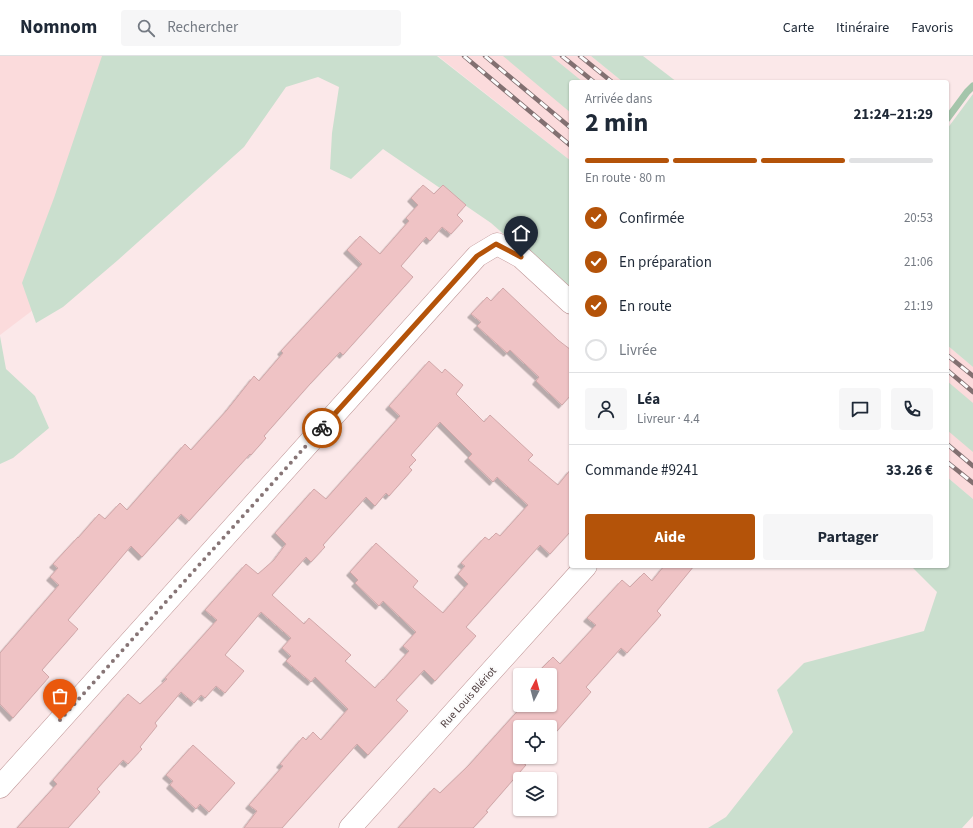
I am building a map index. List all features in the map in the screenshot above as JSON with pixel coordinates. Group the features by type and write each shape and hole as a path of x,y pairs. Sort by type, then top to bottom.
{"street":[{"path":"0,787 477,256 496,244 521,257 569,301"},
{"name":"Rue Louis Blériot","path":"350,828 584,568"}],"shaded area":[{"path":"0,56 274,56 66,285 0,335"},
{"path":"438,56 591,56 621,80 569,80 569,159"},
{"path":"949,347 973,367 973,499 949,479"}],"green space":[{"path":"102,56 437,56 569,159 569,292 491,223 383,149 351,179 330,169 332,133 339,87 318,77 286,87 244,147 118,260 63,307 36,323 22,283 54,198"},
{"path":"503,56 551,56 581,80 569,80 569,111"},
{"path":"591,56 643,56 674,80 621,80"},
{"path":"973,94 973,367 949,347 949,126"},
{"path":"0,336 6,369 35,396 49,428 13,458 0,464"},
{"path":"949,383 973,403 973,452 949,432"},
{"path":"949,479 973,499 973,816 962,828 708,828 726,817 793,732 777,690 804,663 924,631 937,592 913,568 949,568"}],"building":[{"path":"423,185 434,194 443,185 466,205 457,215 463,221 451,234 442,227 430,241 426,237 401,266 413,277 343,355 340,352 310,384 264,436 266,438 251,455 250,454 189,521 181,514 142,557 131,546 68,620 78,629 42,670 49,677 13,718 0,704 0,653 59,585 50,577 58,568 53,564 99,514 105,519 120,503 127,510 185,444 191,450 227,410 254,376 259,381 283,353 281,351 362,264 347,250 360,236 380,254 409,221 406,218 418,205 411,198"},
{"path":"503,288 569,348 569,397 562,405 536,381 539,377 510,350 507,353 477,326 481,322 471,314 487,297 491,301"},
{"path":"429,361 442,373 445,369 463,385 456,394 484,422 490,415 533,455 528,460 558,485 569,471 569,533 550,554 540,545 466,627 476,636 435,681 424,670 396,700 408,711 368,755 357,744 282,828 244,828 257,811 249,805 283,766 280,764 303,737 306,740 313,732 321,740 348,709 315,677 311,682 286,661 291,656 282,648 291,638 261,612 225,655 244,671 225,693 216,686 205,698 201,695 194,703 181,692 155,723 157,726 140,747 142,749 128,764 123,760 97,789 100,792 68,828 17,828 57,784 53,780 128,694 140,704 167,679 165,678 217,620 205,610 246,564 258,574 274,560 286,544 275,533 314,489 326,499 400,416 389,406","holes":["440,422 472,454 468,458 493,482 497,477 528,505 500,536 496,533 489,540 485,537 461,563 465,566 458,574 468,584 443,613 413,587 418,581 376,543 350,572 358,580 355,583 379,606 383,601 416,632 403,646 409,651 375,688 345,661 351,655 309,618 304,624 272,595 306,557 311,562 325,547 323,545 366,497 375,506 386,493 389,496 412,470 409,467 416,460 411,455"]},
{"path":"662,568 692,568 657,611 661,615 627,653 621,648 586,687 591,692 557,731 557,720 513,720 513,764 526,765 520,772 513,772 513,780 486,811 488,812 473,828 398,828 434,788 440,793 469,765 517,712 557,712 557,668 542,668 553,657 560,664 596,625 587,618 622,580 630,587 644,573 652,581"},
{"path":"193,745 235,783 209,812 200,804 196,809 170,785 173,781 166,775"}],"waterway":[{"path":"949,116 973,86"}],"railway":[{"path":"464,56 569,144"},
{"path":"485,56 569,126"},
{"path":"562,56 592,80"},
{"path":"580,56 610,80"},
{"path":"949,357 973,376"},
{"path":"949,372 973,392"},
{"path":"949,446 973,466"},
{"path":"949,464 973,483"}],"way so far":[{"path":"60,720 322,428"}],"route":[{"path":"322,428 477,256 496,244 521,257"}]}
